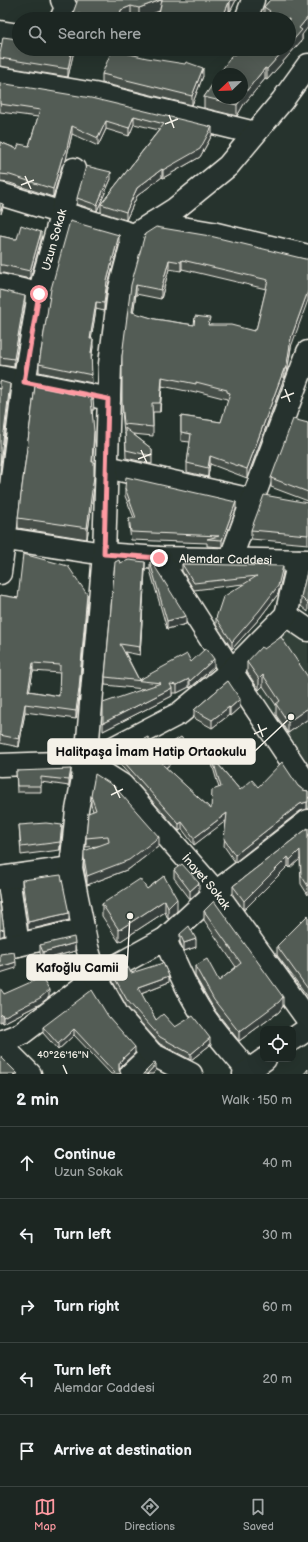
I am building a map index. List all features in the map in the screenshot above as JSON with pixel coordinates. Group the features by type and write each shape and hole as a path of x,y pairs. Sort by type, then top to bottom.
{"street":[{"path":"62,0 66,8 64,12"},
{"path":"249,12 253,0"},
{"path":"0,32 12,34"},
{"path":"191,1074 152,1054 117,1014 96,977 83,930 71,868 77,810 86,762 104,554 110,364 119,292 134,235 175,209 228,166 282,101 308,65"},
{"path":"0,78 94,94 255,133"},
{"name":"Uzun Sokak","path":"0,573 8,440 24,382 39,294 74,169"},
{"path":"0,194 134,235"},
{"path":"153,223 212,233 308,256"},
{"path":"0,285 39,294"},
{"path":"230,560 308,352"},
{"path":"0,377 108,399"},
{"path":"106,467 252,500"},
{"name":"Alemdar Caddesi","path":"2,539 104,554 159,558 304,561"},
{"path":"159,558 231,671 308,786"},
{"path":"0,765 86,762 180,714 231,671 286,615 304,561"},
{"path":"286,615 308,630"},
{"name":"İnayet Sokak","path":"86,762 122,785 216,892 308,1020"},
{"path":"30,1074 0,1043 21,1034 96,977 165,939 216,892 308,821"},
{"path":"71,868 4,877 9,947 83,930"},
{"path":"165,939 192,998 210,1025 252,1068"},
{"path":"296,1037 308,1029"},
{"path":"131,1074 152,1054"}],"shaded area":[{"path":"297,612 308,622 308,762 240,672"}],"building":[{"path":"77,0 161,0 139,8 131,6 121,10 121,12 73,12"},
{"path":"162,0 231,0 225,12 159,12"},
{"path":"270,0 308,0 308,17 299,28 302,30 296,37 296,12 269,12 270,11 264,7"},
{"path":"3,37 12,38 12,56 71,56 68,69 0,58"},
{"path":"110,56 138,56 185,64 186,62 203,68 192,96 102,74"},
{"path":"232,56 279,56 267,69 265,68 248,89 248,68 223,68"},
{"path":"0,83 91,98 212,127 200,149 163,170 162,169 137,188 126,212 101,204 164,124 134,116 129,128 106,121 98,138 72,126 66,152 62,158 53,189 10,175 0,174 0,142 17,149 19,144 29,146 40,110 0,104"},
{"path":"212,85 212,99 204,97"},
{"path":"86,166 111,172 97,205 77,198"},
{"path":"0,203 3,204 1,210 0,210"},
{"path":"70,221 119,235 107,281 104,303 96,302 90,339 93,339 91,353 92,375 39,364 51,289"},
{"path":"21,225 41,232 30,271 0,265 0,236 17,239"},
{"path":"156,227 210,236 308,259 308,291 291,338 287,364 247,469 210,456 208,468 187,463 191,434 181,432 181,416 221,422 230,393 227,392 227,390 196,382 196,384 162,377 160,403 152,403 153,427 124,424 122,402 122,356 131,285 145,234","holes":["169,260 181,262 182,260 268,280 256,330 254,331 231,325 208,325 210,318 195,316 194,325 155,319 132,312 136,285 161,290"]},
{"path":"0,290 25,296 14,359 0,357"},
{"path":"0,381 10,384 0,465"},
{"path":"35,386 94,399 91,399 94,431 92,462 94,462 94,476 87,528 18,518"},
{"path":"293,419 308,423 308,492 271,478"},
{"path":"125,428 152,449 152,456 126,450"},
{"path":"126,477 236,502 222,540 207,539 219,536 131,532 129,518 136,518 125,488"},
{"path":"264,495 308,503 308,535 251,530"},
{"path":"23,554 68,566 87,594 76,711 25,704 19,739 0,735 0,595 18,598","holes":["33,663 60,665 59,696 28,691"]},
{"path":"119,560 120,563 129,560 145,562 140,647 120,644 139,680 187,654 191,662 206,648 214,659 190,681 189,679 177,685 170,684 172,688 103,723 103,703 161,683 105,677 115,562"},
{"path":"150,562 152,562 186,616 167,621"},
{"path":"182,564 283,566 278,586 232,642 216,618 223,597 257,576 194,583"},
{"path":"308,568 308,604 301,597"},
{"path":"281,637 308,677 308,708 288,722 276,704 280,701 263,675 259,679 247,662 261,647 264,649"},
{"path":"228,681 240,699 230,708 229,707 212,720 194,710"},
{"path":"148,737 157,752 181,737 186,743 162,764 211,809 212,790 221,787 212,757 240,790 252,780 258,787 282,762 298,786 303,790 308,791 308,802 300,804 235,855 224,839 227,813 194,838 182,822 179,824 116,753"},
{"path":"71,769 69,780 41,777 41,786 17,786 16,771"},
{"path":"95,774 114,786 159,837 129,860 87,876 84,851 109,842 108,836 86,838 88,813 96,810 91,796"},
{"path":"46,823 62,825 60,842 21,847 19,825"},
{"path":"308,828 308,886 301,875 300,850 290,860 288,857 244,901 233,886"},
{"path":"182,864 199,883 190,891 174,870"},
{"path":"61,875 69,913 28,922 22,880"},
{"path":"164,876 177,899 168,908 165,900 119,930 102,904 140,879 147,889"},
{"path":"214,901 283,997 279,1002 239,1032 214,1000 195,966 207,959 219,981 241,963 204,911"},
{"path":"0,902 4,929 0,930"},
{"path":"308,915 308,989 277,946"},
{"path":"189,926 196,939 184,943 180,934"},
{"path":"74,937 75,943 43,952 40,945"},
{"path":"14,952 16,962 0,967 0,954"},
{"path":"163,963 169,976 138,987 156,1020 163,1014 175,1027 193,1016 210,1038 191,1054 160,1037 127,1000 113,975 128,967 131,973"},
{"path":"40,975 49,990 40,998 3,1017 2,1014 0,1016 0,988 4,994 40,978"},
{"path":"92,990 108,1016 135,1047 122,1059 119,1064 121,1074 116,1074 74,1029 58,1044 43,1027"},
{"path":"0,1056 18,1074 0,1074"},
{"path":"154,1063 156,1064 147,1074 143,1074"}],"place":[{"name":"Halitpaşa İmam Hatip Ortaokulu","path":"291,717"},
{"name":"Kafoğlu Camii","path":"130,916"}],"route":[{"path":"39,294 24,382 108,399 104,554 159,558"}]}
